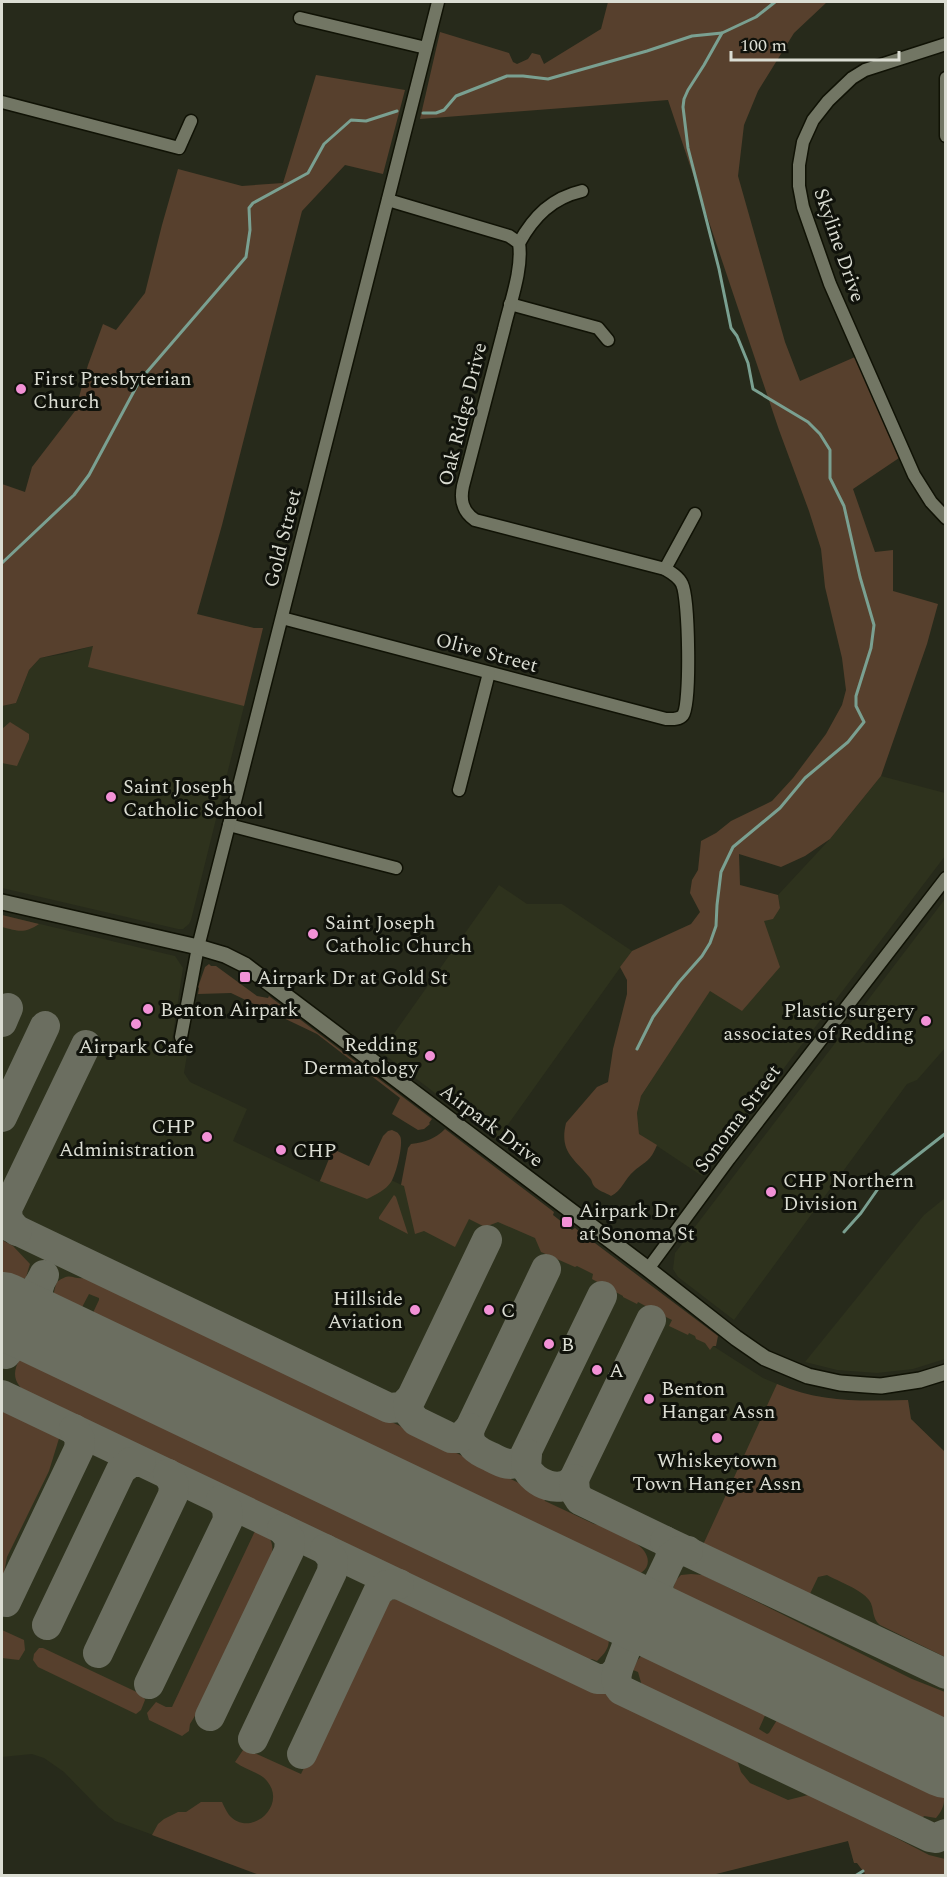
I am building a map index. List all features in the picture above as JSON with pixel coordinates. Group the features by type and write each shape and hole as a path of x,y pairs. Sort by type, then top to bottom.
{"street":[{"name":"Gold Street","path":"181,1037 198,947 438,2"},
{"path":"300,18 426,48"},
{"name":"Skyline Drive","path":"945,44 865,70 852,78 828,101 813,120 800,152 798,170 805,214 830,284 914,475 931,502 945,518"},
{"path":"945,78 945,136"},
{"path":"2,102 179,148 191,121"},
{"path":"388,200 509,236 519,243 534,220 548,206 566,195 582,191"},
{"name":"Oak Ridge Drive","path":"519,243 518,270 463,486 461,498 463,507 471,518 493,525 665,569"},
{"path":"510,304 598,328 608,340"},
{"path":"665,569 695,514"},
{"name":"Olive Street","path":"282,618 672,719 682,717 687,703 686,601 682,583 665,569"},
{"path":"459,790 489,673"},
{"path":"229,825 396,868"},
{"name":"Sonoma Street","path":"648,1269 945,878"},
{"name":"Airpark Drive","path":"2,902 198,947 235,959 256,972 765,1358 808,1376 840,1383 881,1386 920,1380 945,1372"}],"shaded area":[{"path":"608,2 827,2 794,33 758,91 744,125 738,176 785,342 800,381 855,357 899,458 853,489 875,552 893,550 893,591 938,604 927,644 881,776 830,839 805,856 781,867 739,854 740,885 778,895 780,908 773,919 764,921 780,967 742,1011 710,991 641,1096 637,1113 639,1134 657,1145 655,1151 611,1196 593,1185 591,1179 569,1154 564,1133 566,1123 597,1087 608,1082 613,1049 627,994 627,980 620,967 632,951 691,924 700,912 690,893 692,880 698,870 701,841 731,821 772,801 793,778 826,734 842,705 846,690 842,658 825,587 821,549 668,100 420,119 440,32 509,53 513,62 517,64 528,59 532,53 540,55 544,64 601,29"},
{"path":"316,75 405,90 383,174 345,165 302,211 197,614 254,628 263,628 244,706 88,667 93,646 40,658 29,670 16,703 2,706 2,484 25,492 32,467 75,411 103,324 116,330 145,293 178,169 242,186 283,183"},
{"name":"Saint Joseph Catholic School","path":"150,604 260,628 244,706 191,920 183,929 2,888 2,706 16,703 29,670 40,658 93,646"},
{"path":"10,722 29,734 17,766 2,763 2,729"},
{"path":"881,776 945,793 945,856 702,1176 639,1134 637,1113 641,1096 710,990 764,920 780,908 778,895 830,839"},
{"path":"499,885 527,904 562,904 632,951 497,1140 381,1052"},
{"path":"945,899 945,1048 917,1080 907,1084 734,1320 678,1277 673,1269 675,1253"},
{"path":"2,915 175,956 183,968 172,1041 189,1043 184,1073 190,1082 247,1109 233,1141 319,1182 334,1153 408,1188 436,1144 713,1346 763,1378 799,1393 845,1401 908,1400 911,1419 945,1452 945,1875 866,1875 857,1863 854,1863 848,1841 708,1876 262,1875 115,1821 64,1772 44,1758 32,1754 2,1757"},
{"path":"2,915 39,924 21,931 12,930 2,927"},
{"path":"209,964 216,966 257,996 268,998 269,996 432,1119 430,1124 418,1130 392,1114 400,1098 317,1034 231,993 198,994 205,967"},
{"path":"445,1129 554,1212 553,1215 572,1230 575,1228 718,1336 716,1346 710,1350 695,1336 669,1326 672,1320 660,1314 661,1312 623,1297 592,1279 593,1274 577,1266 541,1252 535,1238 498,1222 485,1227 469,1219 455,1247 424,1231 415,1234 404,1186 401,1185 408,1148 411,1144 434,1138"},
{"path":"392,1130 400,1136 400,1152 393,1178 383,1190 367,1199 320,1181 333,1149 369,1166 383,1136"},
{"path":"394,1195 396,1197 408,1234 379,1219"},
{"path":"945,1198 945,1359 913,1369 877,1373 837,1370 805,1362 924,1215"},
{"path":"2,1240 13,1246 30,1264 26,1277 16,1285 2,1282"},
{"path":"85,1275 542,1494 545,1501 594,1524 603,1523 635,1539 634,1542 646,1554 647,1566 638,1574 621,1576 93,1326 89,1321 99,1298 89,1294 80,1311 85,1314 82,1318 71,1312 67,1314 54,1301 57,1282 69,1276 84,1278"},
{"path":"32,1354 602,1625 609,1640 605,1652 597,1661 576,1660 29,1399 30,1396 16,1380 15,1370 20,1359"},
{"path":"777,1384 826,1398 908,1400 911,1419 945,1452 945,1657 880,1625 875,1619 871,1603 866,1596 827,1575 818,1577 808,1598 702,1547"},
{"path":"2,1404 61,1432 49,1471 7,1557 2,1584"},
{"path":"261,1528 272,1542 270,1560 190,1724 189,1731 182,1736 149,1720 147,1713 156,1702 172,1707 255,1531"},
{"path":"681,1575 703,1575 912,1679 945,1692 945,1733 865,1692 749,1639 678,1602 673,1591 675,1581"},
{"path":"409,1597 735,1754 741,1772 750,1783 788,1800 812,1794 929,1855 945,1859 945,1875 866,1875 857,1863 854,1863 848,1841 708,1876 262,1876 152,1835 164,1819 178,1812 186,1812 201,1802 222,1802 229,1815 238,1821 247,1823 264,1816 273,1800 267,1781 235,1762 243,1750 248,1750 301,1774 382,1606 392,1600"},
{"path":"2,1630 24,1640 25,1650 19,1660 2,1658"},
{"path":"39,1648 143,1695 145,1700 141,1710 136,1714 38,1667 33,1660"},
{"path":"652,1650 660,1650 770,1704 759,1729 767,1734 777,1720 777,1715 774,1713 777,1707 934,1782 941,1790 944,1799 940,1813 936,1818 924,1816 921,1820 817,1768 814,1774 645,1694 648,1689 642,1686 638,1672 633,1670 640,1657"}],"waterway":[{"path":"423,113 436,113 444,110 456,96 507,76 548,79 692,36 722,33 756,17 775,2"},
{"path":"637,1049 653,1017 710,943 716,926 721,872 733,847 780,808 805,778 848,742 864,722 856,706 856,696 871,648 874,625 860,577 844,506 830,478 830,450 820,434 808,422 753,389 748,363 737,336 731,328 719,269 688,148 683,107 688,90 722,33"},
{"path":"2,563 74,495 89,475 140,380 246,257 250,230 249,208 253,203 308,173 324,144 351,120 366,121 397,111"},
{"path":"844,1232 882,1183 946,1133"},
{"path":"855,1876 863,1871"}],"taxiway":[{"path":"2,1022 8,1008"},
{"path":"2,1117 45,1026"},
{"path":"17,1231 8,1220 7,1209 86,1045"},
{"path":"2,1223 389,1408 402,1407 409,1400"},
{"path":"470,1428 460,1438 451,1438 416,1421 410,1414 408,1405 487,1240"},
{"path":"546,1269 470,1428 470,1439 474,1447 503,1463 511,1464 523,1459 602,1296"},
{"path":"2,1305 16,1303 28,1297 37,1288 44,1275"},
{"path":"39,1286 37,1305 42,1319 53,1330 69,1340"},
{"path":"527,1454 526,1467 541,1482 555,1487 569,1484 574,1479 651,1320"},
{"path":"6,1354 15,1344 25,1338 36,1335 49,1336 149,1382"},
{"path":"2,1395 597,1679 608,1679 616,1672"},
{"path":"6,1602 79,1449 80,1439 74,1429"},
{"path":"47,1625 121,1470 131,1462 141,1462"},
{"path":"98,1653 173,1495 174,1485 168,1474"},
{"path":"574,1479 575,1492 580,1500 665,1541 670,1547 671,1557"},
{"path":"149,1684 228,1520 227,1508 221,1500"},
{"path":"210,1716 289,1551 290,1539 282,1529"},
{"path":"665,1541 946,1674"},
{"path":"253,1739 332,1572 333,1560 325,1549"},
{"path":"688,1551 679,1551 671,1557 659,1582 657,1601 663,1618 678,1630 771,1675"},
{"path":"516,1557 610,1602 623,1614 629,1626 629,1638 617,1671 617,1681 621,1690 930,1837 936,1838 946,1834"},
{"path":"302,1754 378,1592 387,1585 399,1584"}],"runway":[{"path":"2,1310 946,1760"}],"place":[{"name":"First Presbyterian Church","path":"21,389"},
{"name":"Saint Joseph Catholic School","path":"111,797"},
{"name":"Saint Joseph Catholic Church","path":"313,934"},
{"name":"Airpark Dr at Gold St","path":"245,977"},
{"name":"Benton Airpark","path":"148,1009"},
{"name":"Plastic surgery associates of Redding","path":"926,1021"},
{"name":"Airpark Cafe","path":"136,1024"},
{"name":"Redding Dermatology","path":"430,1056"},
{"name":"CHP Administration","path":"207,1137"},
{"name":"CHP","path":"281,1150"},
{"name":"CHP Northern Division","path":"771,1192"},
{"name":"Airpark Dr at Sonoma St","path":"567,1222"},
{"name":"Hillside Aviation","path":"415,1310"},
{"name":"C","path":"489,1310"},
{"name":"B","path":"549,1344"},
{"name":"A","path":"597,1370"},
{"name":"Benton Hangar Assn","path":"649,1399"},
{"name":"Whiskeytown Town Hanger Assn","path":"717,1438"}]}
